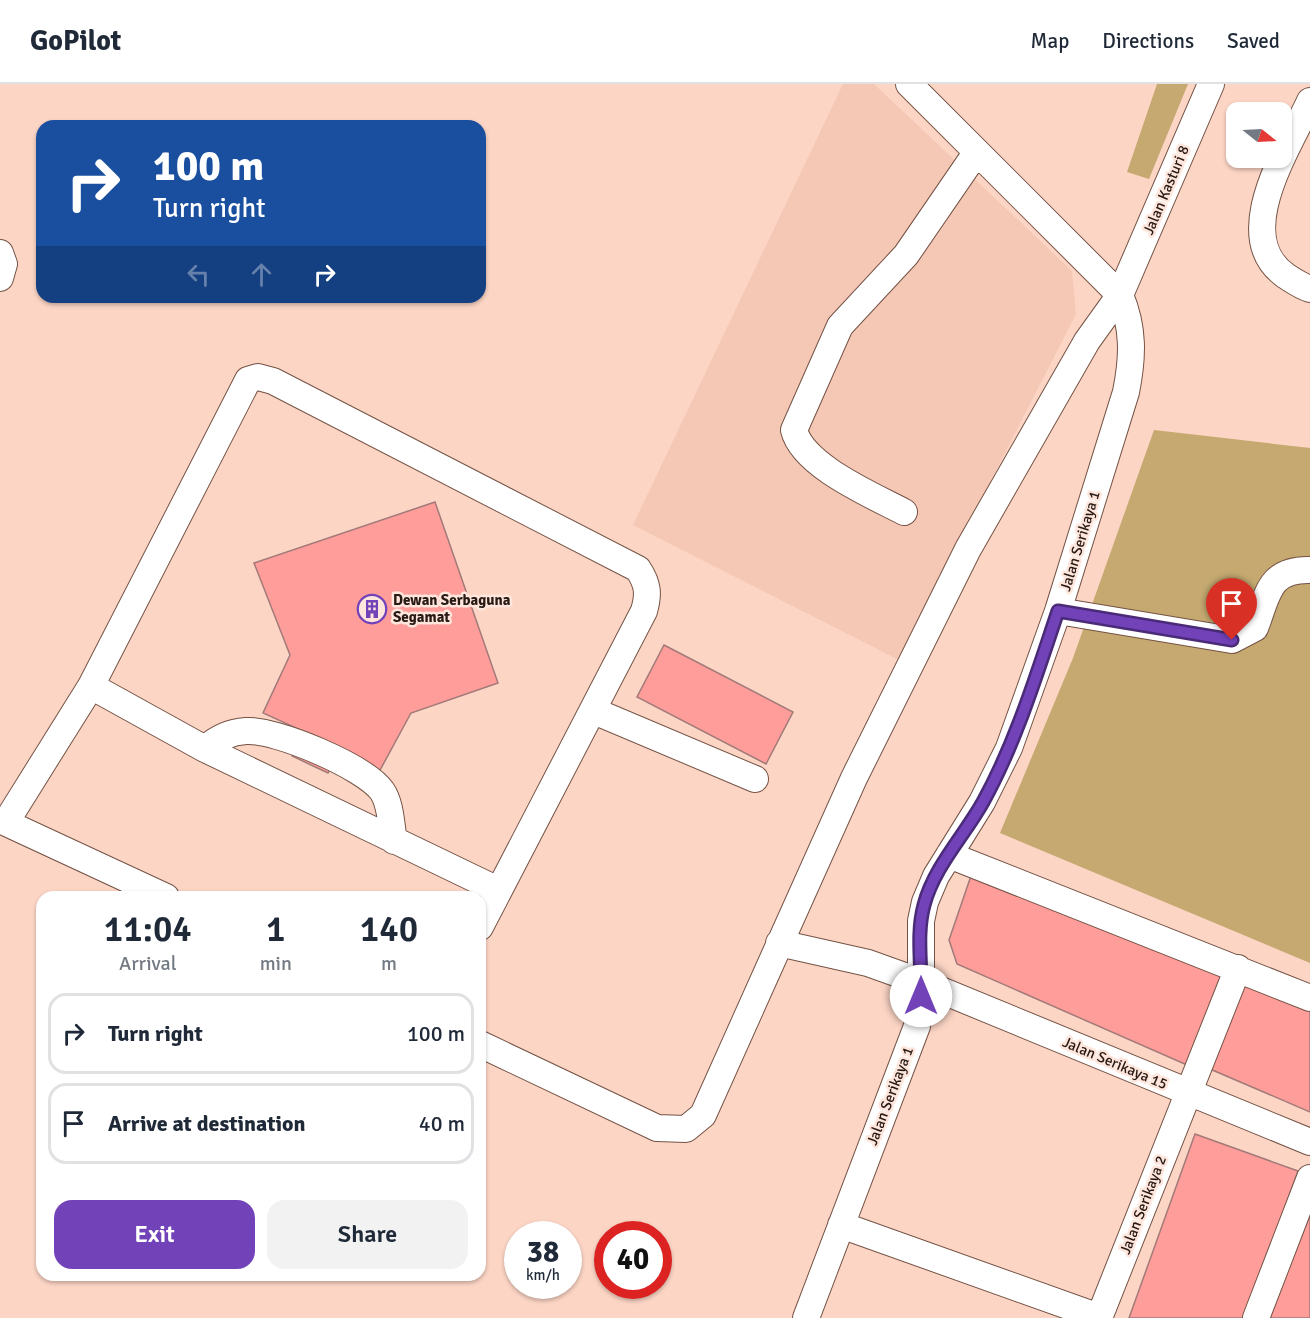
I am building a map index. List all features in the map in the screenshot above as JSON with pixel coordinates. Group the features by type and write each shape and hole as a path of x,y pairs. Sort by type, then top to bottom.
{"street":[{"path":"909,84 1120,295"},
{"name":"Jalan Kasturi 8","path":"486,1047 657,1128 686,1129 703,1115 855,778 968,549 1087,340 1120,295 1211,84"},
{"path":"1310,101 1302,145 1268,189 1262,241 1267,259 1302,287 1310,289"},
{"path":"904,512 851,484 812,458 796,439 794,430 840,326 906,255 976,153"},
{"path":"0,253 4,264 0,278"},
{"name":"Jalan Serikaya 1","path":"806,1318 917,1026 921,982 921,921 925,902 936,876 982,802 1009,748 1058,611 1126,392 1132,362 1129,316 1120,295"},
{"path":"153,891 3,821 91,686 248,380 258,377 273,381 436,463 638,569 646,581 648,598 644,611 594,711 486,915"},
{"path":"1058,611 1232,640 1255,628 1273,583 1281,574 1293,570 1310,570"},
{"path":"91,686 205,748 498,890"},
{"path":"594,711 755,779"},
{"path":"205,748 220,737 245,731 260,731 300,742 335,759 382,791 387,801 394,840"},
{"path":"949,855 1310,998"},
{"name":"Jalan Serikaya 15","path":"779,943 868,963 921,982 1310,1142"},
{"name":"Jalan Serikaya 2","path":"1099,1318 1238,968"},
{"path":"1256,1318 1310,1178"},
{"path":"841,1225 1099,1318"}],"shaded area":[{"path":"843,84 874,84 1072,271 1076,314 899,660 633,525"},
{"path":"1157,84 1188,84 1149,179 1127,172"},
{"path":"1154,430 1310,448 1310,963 1000,833 1073,658"}],"building":[{"name":"Dewan Serbaguna Segamat","path":"435,502 498,683 411,713 379,772 340,749 328,773 292,756 305,732 263,713 290,655 254,563"},
{"path":"664,645 793,712 766,764 637,697"},
{"path":"973,870 1224,972 1187,1065 957,964 949,940"},
{"path":"1244,983 1310,1009 1310,1112 1210,1069"},
{"path":"1195,1134 1298,1171 1244,1318 1129,1318"},
{"path":"1310,1197 1310,1318 1265,1318"}],"place":[{"name":"Dewan Serbaguna Segamat","path":"372,609"}],"route":[{"path":"921,996 920,939 925,902 936,876 982,802 1009,748 1058,611 1232,640"}]}
